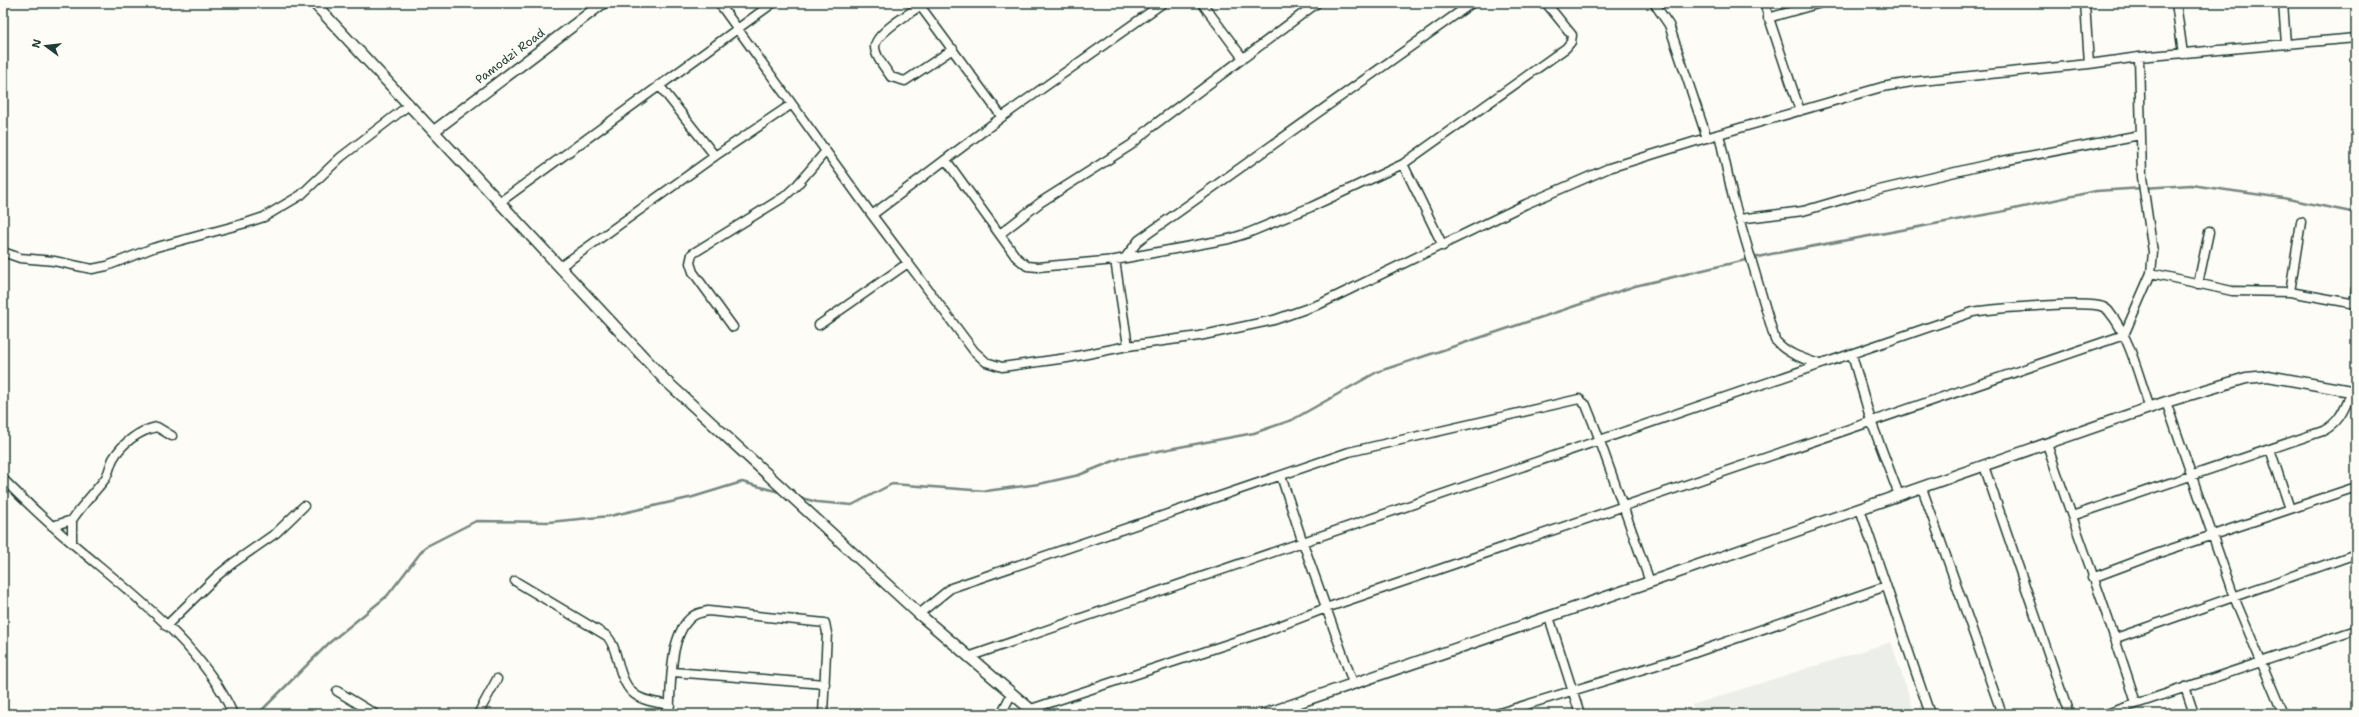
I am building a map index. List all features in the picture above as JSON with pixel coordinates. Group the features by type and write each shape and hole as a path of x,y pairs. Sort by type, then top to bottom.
{"street":[{"name":"Pamodzi Road","path":"434,131 603,3"},
{"path":"719,3 872,215 974,351 986,362 1002,367 1067,358 1128,346 1199,336 1274,320 1320,304 1443,246 1526,204 1609,168 1719,134 1882,87 1912,82 2089,64 2139,57 2356,38"},
{"path":"500,202 773,3"},
{"path":"872,215 1002,117 1163,3"},
{"path":"1202,3 1242,57"},
{"path":"1000,234 1041,202 1131,145 1242,57 1317,3"},
{"path":"1125,258 1139,240 1472,3"},
{"path":"946,160 1016,257 1027,266 1038,267 1115,260 1229,239 1248,233 1311,207 1403,164 1566,48 1571,42 1572,35 1546,3"},
{"path":"1654,3 1669,25 1707,138"},
{"path":"1764,3 1800,111"},
{"path":"1768,18 1821,3"},
{"path":"2085,3 2089,64"},
{"path":"2176,3 2183,54"},
{"path":"2283,3 2286,44"},
{"path":"317,4 409,106 560,266 664,380 919,614 1033,712 1262,633 1326,608 1871,421 1977,387 2124,335 2151,273 2153,252 2152,233 2143,182 2140,136 2142,97 2139,57"},
{"path":"953,48 905,81 891,77 877,54 876,42 883,33 919,4 953,48 1002,117"},
{"path":"659,85 715,156"},
{"path":"560,266 715,156 792,104"},
{"path":"3,252 20,258 54,260 92,269 107,266 153,248 246,223 276,210 301,195 341,157 409,106"},
{"path":"1719,134 1728,178 1775,340 1782,348 1794,355 1819,364"},
{"path":"1740,219 1803,211 1858,195 2002,161 2140,136"},
{"path":"733,327 693,272 690,263 692,254 784,197 797,185 826,151"},
{"path":"1403,164 1443,246"},
{"path":"2290,292 2301,222"},
{"path":"2198,284 2208,232"},
{"path":"1115,260 1128,346"},
{"path":"819,325 908,263"},
{"path":"2151,273 2232,291 2290,292 2355,304 2356,289"},
{"path":"968,657 1966,314 1990,310 2094,305 2104,307 2110,312 2124,335 2150,408"},
{"path":"1852,354 1871,421 1899,495"},
{"path":"1265,714 1281,711 1353,683 1549,617 2166,402 2246,378 2268,376 2355,389 2346,410 2332,426 2270,449 2072,516"},
{"path":"919,614 950,588 1349,452 1579,399 1586,405 1600,439 1625,506 1650,582"},
{"path":"2166,402 2234,597 2283,714"},
{"path":"72,543 72,520 84,501 106,478 113,459 129,441 147,429 157,427 172,436"},
{"path":"2047,444 2092,578 2116,638 2136,703"},
{"path":"2270,449 2290,510"},
{"path":"1984,466 2069,714"},
{"path":"1281,476 1303,543 1353,683"},
{"path":"3,479 52,526 166,626 190,650 214,680 233,714"},
{"path":"2092,578 2156,554 2356,487"},
{"path":"1922,488 2002,714"},
{"path":"166,626 217,576 276,533 304,506"},
{"path":"1860,508 1930,714"},
{"path":"52,526 72,520"},
{"path":"2116,638 2356,554"},
{"path":"515,581 607,636 613,643 621,674 629,690 636,697 644,701 670,705"},
{"path":"1496,714 1680,658 1886,586"},
{"path":"669,714 675,642 683,626 694,615 708,611 825,623 827,633 823,714"},
{"path":"1549,617 1580,714"},
{"path":"2106,714 2261,661 2355,633"},
{"path":"673,672 825,684"},
{"path":"478,714 497,679"},
{"path":"2185,687 2194,714"},
{"path":"337,691 375,714"},
{"path":"1001,714 1012,693"}],"shaded area":[{"path":"1891,642 1915,714 1695,714 1692,705"}],"waterway":[{"path":"797,497 817,502 852,505 892,484 986,491 1039,484 1079,475 1121,458 1254,433 1292,420 1377,372 1635,286 1771,254 2000,212 2096,191 2191,185 2283,198 2356,213"},
{"path":"258,714 329,643 387,596 425,547 476,521 549,522 610,516 693,497 742,482 783,493"}]}
